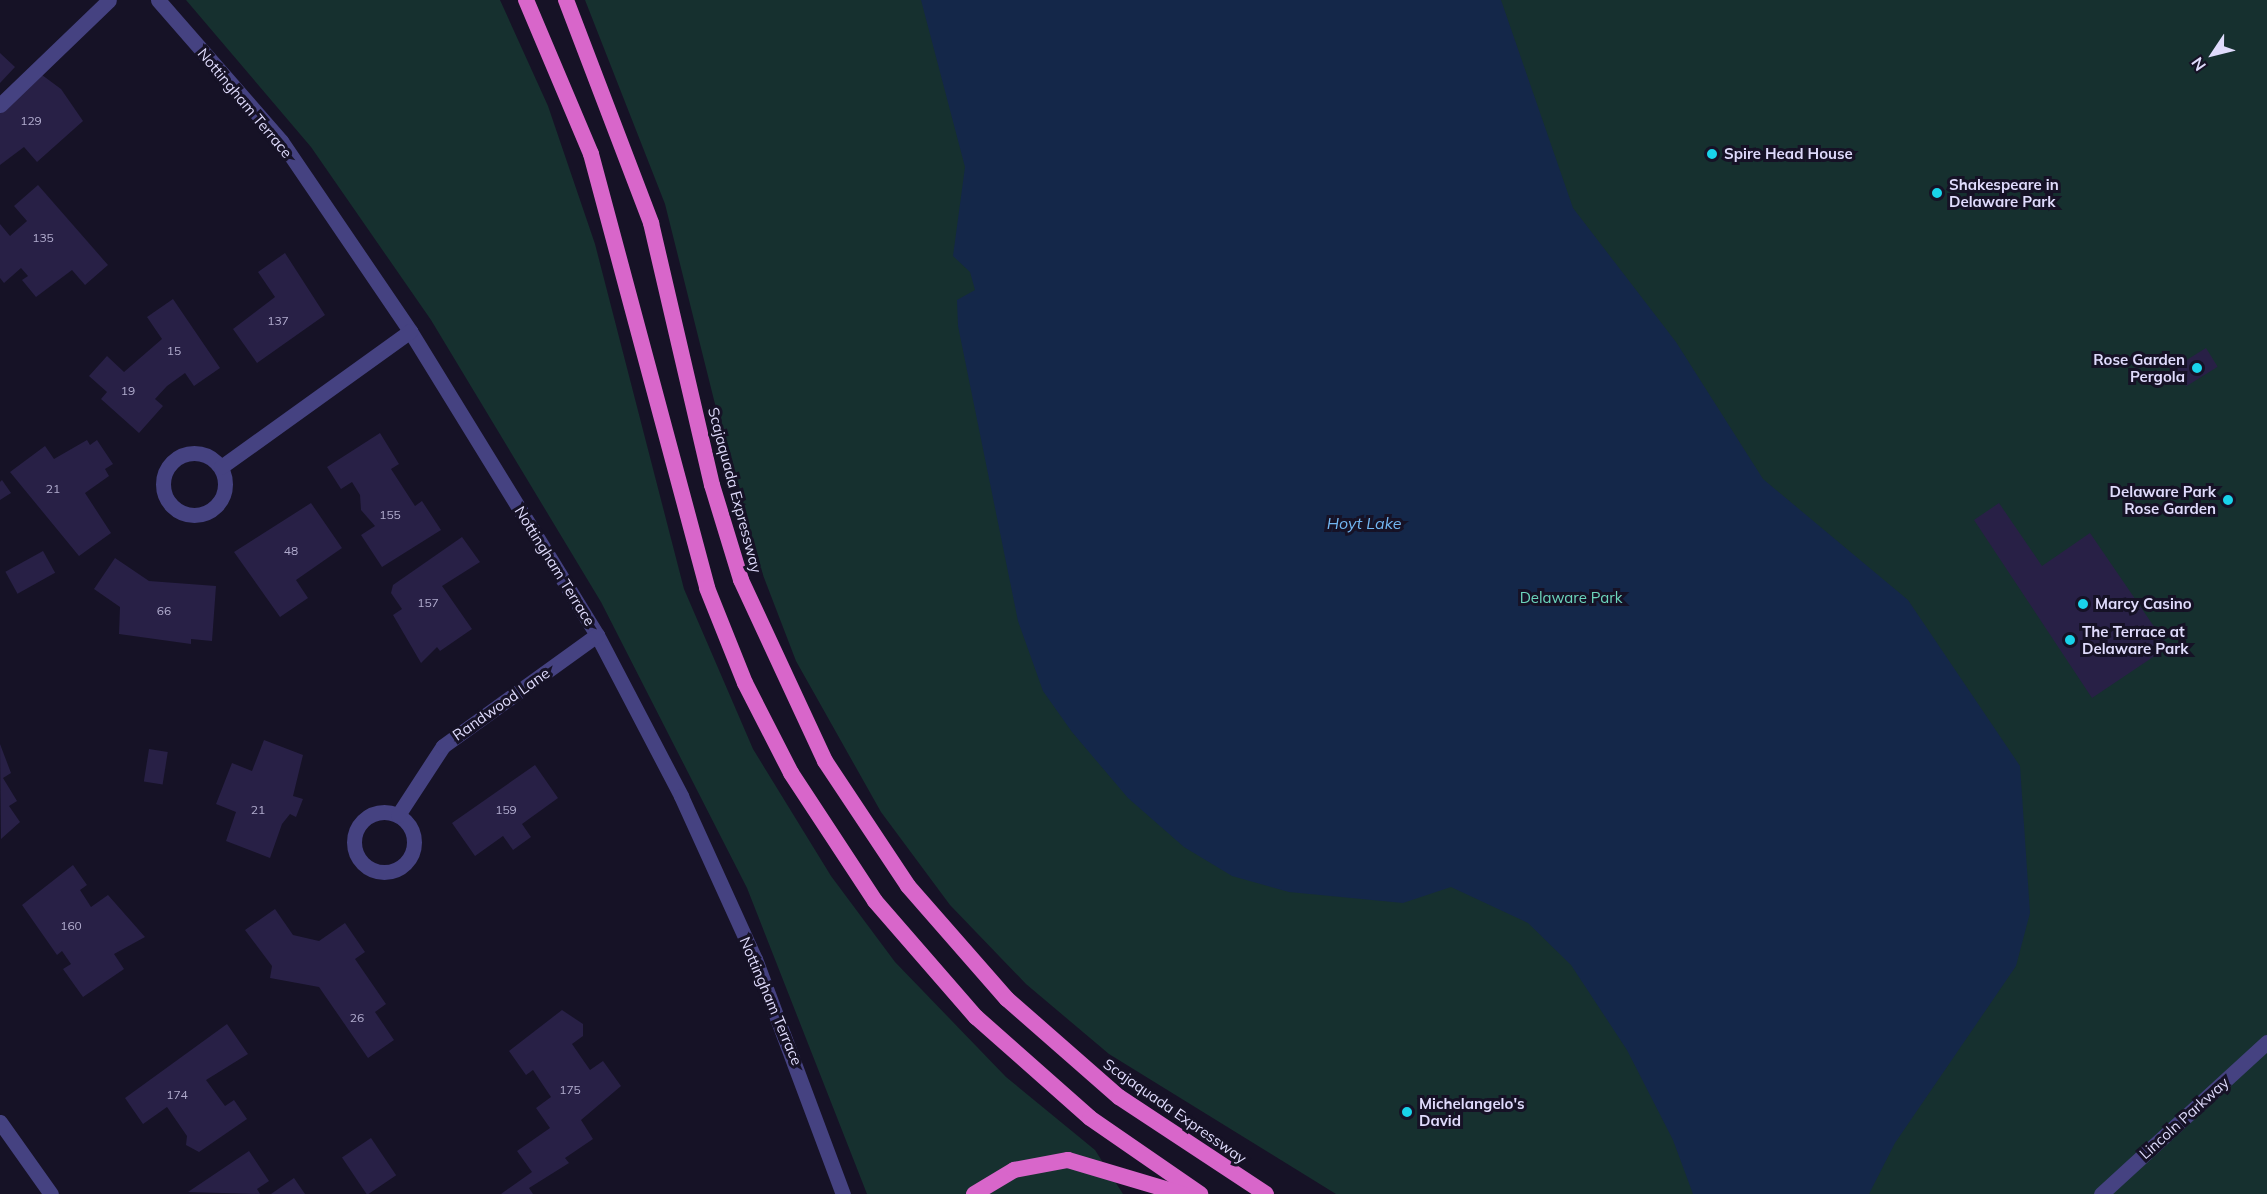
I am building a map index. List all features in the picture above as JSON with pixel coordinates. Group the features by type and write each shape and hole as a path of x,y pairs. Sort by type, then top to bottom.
{"highway":[{"path":"526,0 591,154 707,588 745,683 791,773 869,892 976,1017 1090,1118 1200,1194"},
{"name":"Scajaquada Expressway","path":"566,0 651,223 712,485 741,580 779,671 830,769 908,886 1007,999 1119,1097 1266,1194"},
{"path":"974,1194 1014,1170 1068,1160 1182,1194"}],"street":[{"path":"0,105 109,0"},
{"name":"Nottingham Terrace","path":"158,0 280,141 410,331 597,635 681,796 755,959 843,1194"},
{"path":"221,467 410,331"},
{"path":"201,454 221,467 225,491 212,511 188,515 168,501 164,478 177,458 201,454"},
{"name":"Randwood Lane","path":"398,815 443,746 597,635"},
{"path":"375,813 398,815 414,833 411,856 394,872 370,870 355,852 357,829 375,813"},
{"name":"Lincoln Parkway","path":"2101,1194 2267,1042"},
{"path":"0,1122 51,1194"}],"green space":[{"path":"186,0 500,0 548,106 595,244 684,589 753,749 831,876 895,962 1006,1077 1095,1150 1123,1194 867,1194 747,888 601,602 431,320 311,147"},
{"name":"Delaware Park","path":"585,0 2267,0 2267,1194 1336,1194 1109,1054 1026,984 950,905 881,812 796,661 748,536 665,204"}],"water":[{"name":"Hoyt Lake","path":"921,0 1501,0 1573,208 1676,342 1763,479 1908,600 2020,766 2030,913 2016,966 1895,1143 1869,1194 1693,1194 1673,1140 1627,1050 1571,965 1528,923 1451,887 1403,903 1289,892 1232,876 1184,847 1128,798 1072,732 1043,691 1018,621 958,326 957,300 975,290 970,272 953,256 965,167"}],"building":[{"path":"0,53 15,67 0,83"},
{"path":"42,75 61,89 83,121 37,162 24,147 0,165 0,112"},
{"path":"38,185 108,265 85,285 72,270 36,297 22,280 28,276 21,268 4,283 0,278 0,224 10,236 27,221 14,206"},
{"path":"285,253 325,315 257,363 233,329 275,297 258,272"},
{"path":"173,299 220,368 194,386 185,373 167,386 155,399 163,406 139,433 101,399 107,392 89,376 107,356 124,372 162,339 147,317"},
{"name":"Rose Garden Pergola","path":"2206,348 2218,367 2186,386 2175,368"},
{"path":"380,433 399,464 391,469 415,506 422,501 441,530 382,567 361,535 375,526 361,510 360,495 352,482 341,489 327,467"},
{"path":"87,440 90,445 97,440 113,464 105,469 109,476 85,493 111,533 79,556 10,472 45,446 54,459"},
{"path":"2,480 11,493 0,500 0,482"},
{"path":"311,503 342,548 296,580 308,598 280,617 234,552"},
{"name":"Marcy Casino","path":"1999,503 2042,566 2090,533 2168,647 2092,698 1974,520"},
{"path":"462,537 480,562 442,586 472,629 440,651 437,647 421,663 393,615 402,609 391,593 393,585"},
{"path":"43,551 55,573 18,594 5,572"},
{"path":"115,558 149,581 216,586 212,641 191,639 191,644 119,634 120,607 94,589"},
{"path":"264,740 303,755 293,796 303,799 296,817 290,814 282,824 270,858 226,841 236,812 216,804 232,763 252,771"},
{"path":"0,744 11,773 3,778 17,801 9,806 20,822 1,839"},
{"path":"149,749 168,752 163,785 144,782"},
{"path":"535,765 558,798 522,824 531,837 513,850 503,836 475,856 452,823"},
{"path":"73,865 87,885 80,890 91,907 108,895 145,937 114,954 124,969 83,997 63,969 71,964 62,951 57,955 22,905"},
{"path":"275,909 293,935 319,941 345,923 365,952 355,959 386,1004 375,1012 394,1040 368,1058 319,987 270,978 272,966 245,930"},
{"path":"562,1010 583,1024 583,1036 572,1044 590,1070 603,1061 621,1086 581,1120 593,1139 565,1158 569,1163 529,1188 533,1194 501,1194 532,1172 517,1151 550,1128 536,1108 551,1097 533,1070 526,1075 509,1051"},
{"path":"227,1024 248,1054 206,1080 225,1106 234,1100 247,1119 199,1152 186,1145 187,1136 167,1107 143,1124 125,1098"},
{"path":"371,1138 396,1175 367,1194 342,1158"},
{"path":"249,1151 269,1181 257,1189 260,1194 188,1192"},
{"path":"294,1178 305,1194 271,1194"}],"place":[{"name":"Spire Head House","path":"1712,154"},
{"name":"Shakespeare in Delaware Park","path":"1937,193"},
{"name":"Rose Garden Pergola","path":"2197,368"},
{"name":"Delaware Park Rose Garden","path":"2228,500"},
{"name":"Marcy Casino","path":"2083,604"},
{"name":"The Terrace at Delaware Park","path":"2070,640"},
{"name":"Michelangelo's David","path":"1407,1112"}]}
